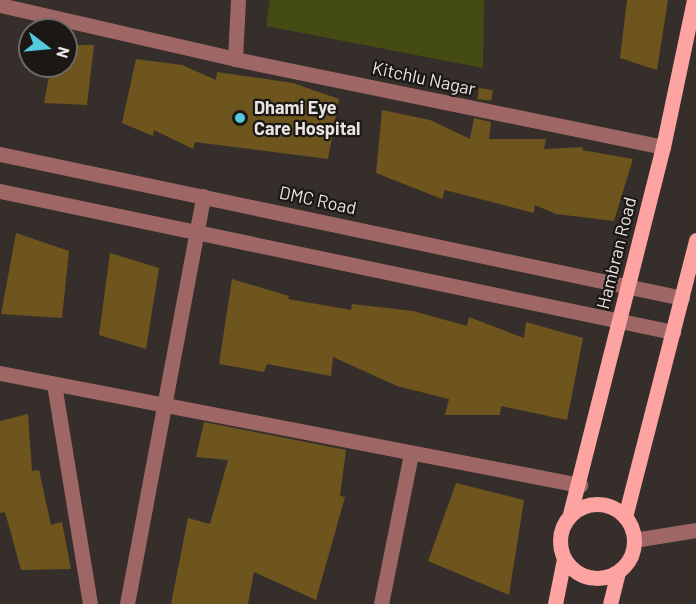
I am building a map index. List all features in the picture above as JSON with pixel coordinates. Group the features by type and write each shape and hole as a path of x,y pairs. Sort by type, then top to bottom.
{"main road":[{"name":"Hambran Road","path":"570,514 580,485 627,286 663,147 694,0"},
{"path":"625,517 696,240"},
{"path":"555,604 564,559 560,536 570,514 592,504 616,509 625,517 634,540 627,564 618,572 606,577 588,577 571,568 564,559"},
{"path":"610,604 618,572"}],"street":[{"path":"235,58 238,0"},
{"name":"Kitchlu Nagar","path":"0,5 22,5 235,58 663,147"},
{"name":"DMC Road","path":"0,154 682,298"},
{"path":"0,191 674,332"},
{"path":"127,604 203,196"},
{"path":"0,373 580,485"},
{"path":"54,384 90,604"},
{"path":"381,604 411,454"},
{"path":"634,540 696,530"}],"green space":[{"path":"270,0 484,0 483,68 266,26"}],"building":[{"path":"627,0 668,0 657,70 620,58"},
{"path":"78,45 94,45 87,105 44,103 49,78 78,78"},
{"path":"136,59 182,65 216,80 217,72 293,83 339,99 328,159 195,142 193,149 154,130 153,136 122,123"},
{"path":"479,88 493,90 491,101 477,99"},
{"path":"382,110 430,120 470,139 474,118 491,122 489,139 546,139 544,149 583,147 582,150 633,159 614,221 556,214 535,205 534,213 445,190 442,199 376,173"},
{"path":"16,233 69,251 62,318 1,314"},
{"path":"110,253 159,268 146,349 99,335"},
{"path":"232,279 289,296 288,299 351,310 352,304 413,311 467,326 469,317 524,338 526,322 583,338 567,420 501,406 500,415 445,415 449,399 397,386 333,357 331,376 267,364 264,372 219,364"},
{"path":"28,414 32,471 39,470 51,525 62,522 71,569 21,570 5,512 0,513 0,421"},
{"path":"204,422 346,450 340,496 345,497 316,600 254,572 248,604 171,604 188,518 210,524 228,460 196,457"},
{"path":"456,483 524,500 509,595 428,561"}],"place":[{"name":"Dhami Eye Care Hospital","path":"240,118"}]}
